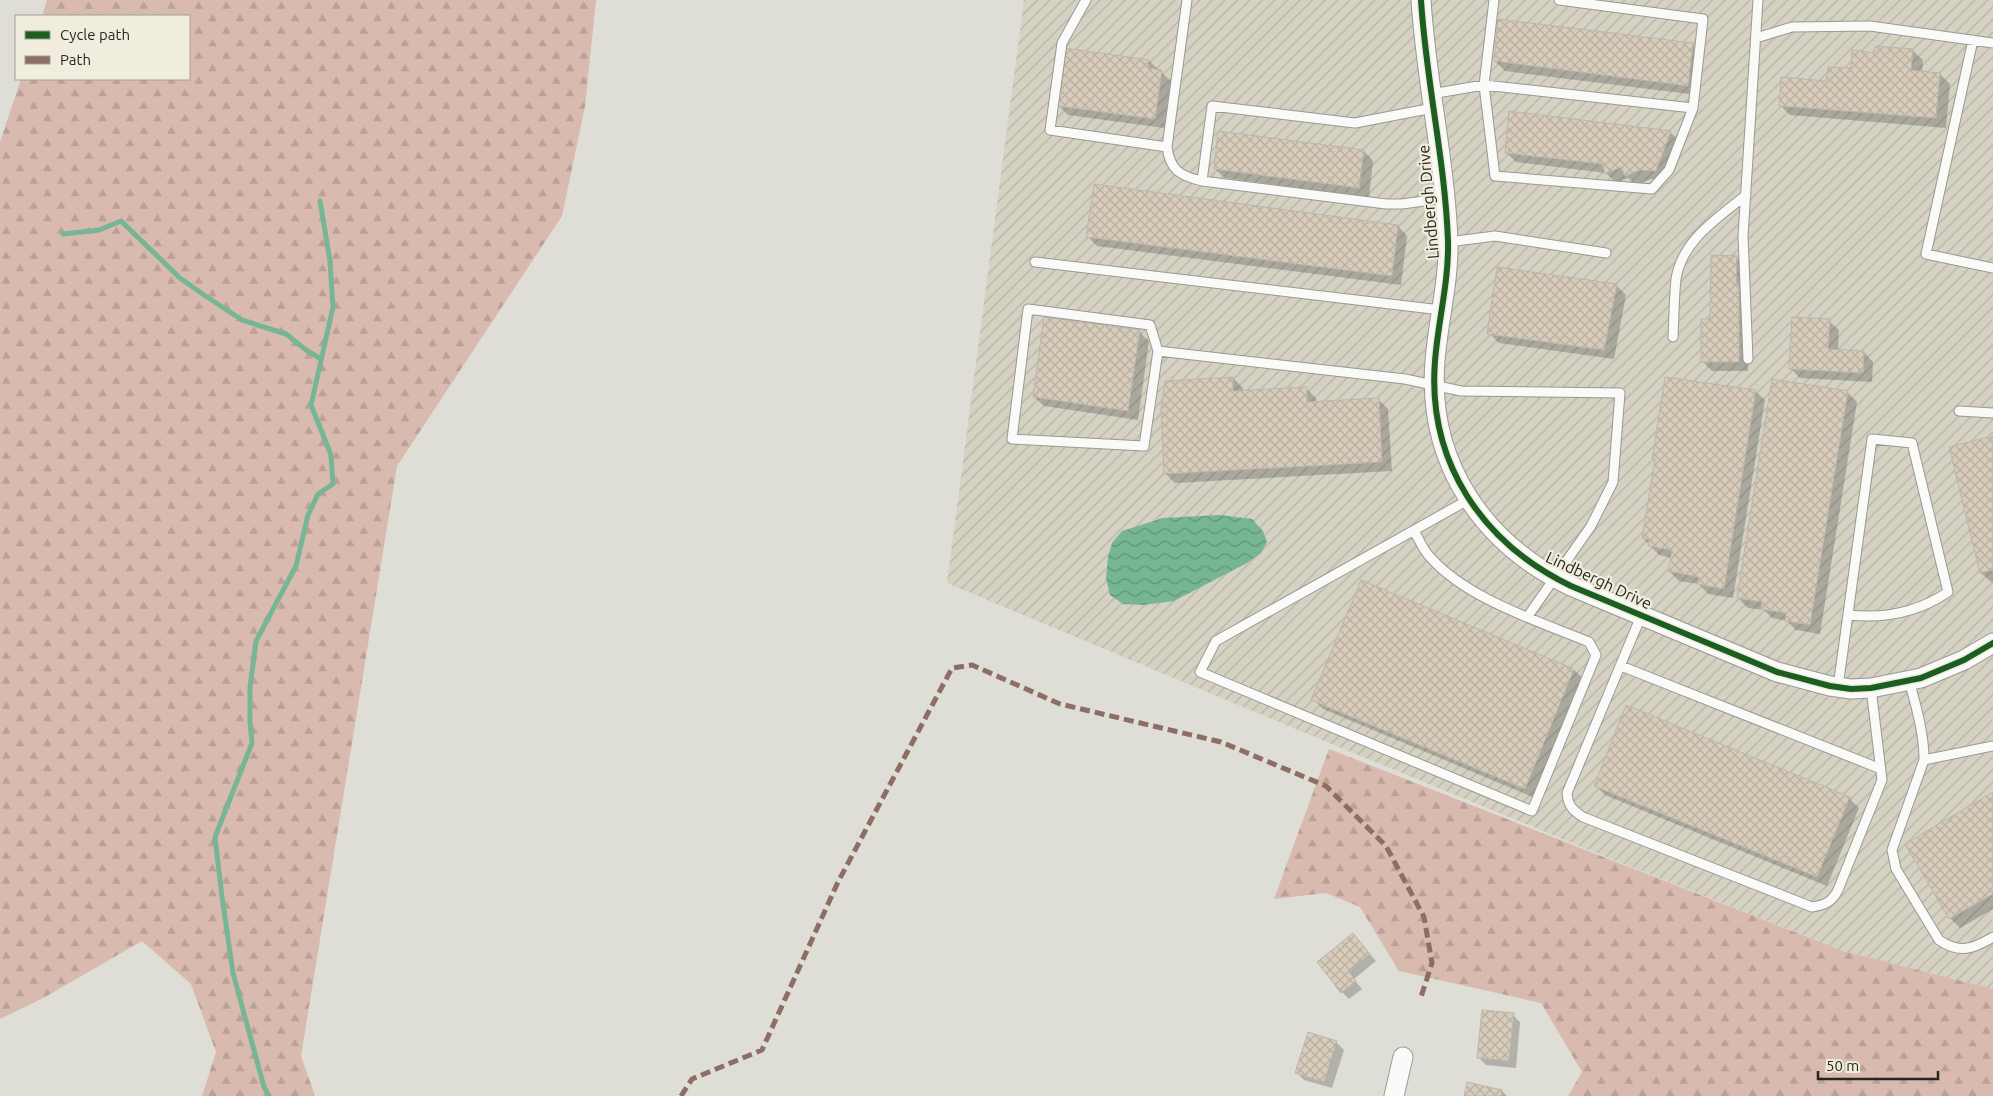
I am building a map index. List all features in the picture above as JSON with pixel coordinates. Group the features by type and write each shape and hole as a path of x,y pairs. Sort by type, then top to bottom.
{"street":[{"name":"Lindbergh Drive","path":"1421,0 1424,46 1445,198 1448,242 1446,277 1435,361 1434,386 1438,420 1444,446 1454,472 1468,500 1485,523 1518,554 1554,577 1641,616 1777,672 1838,687 1851,689 1871,688 1921,678 1964,660 1993,643"},
{"path":"1394,1096 1404,1058"}],"lane":[{"path":"1086,0 1062,43 1050,130 1167,146"},
{"path":"1187,0 1167,146 1169,160 1177,171 1187,178 1202,181 1386,204 1402,204 1445,198"},
{"path":"1494,0 1484,85 1495,176 1652,190 1669,170 1693,108 1703,18 1559,0"},
{"path":"1748,359 1744,236 1758,0"},
{"path":"1756,38 1792,27 1870,26 1993,43"},
{"path":"1973,40 1926,254 1993,268"},
{"path":"1202,181 1212,106 1355,123 1484,85 1693,108"},
{"path":"1673,337 1676,277 1687,250 1704,229 1746,195"},
{"path":"1448,242 1495,236 1606,253"},
{"path":"1035,262 1442,310"},
{"path":"1028,309 1150,325 1158,352 1144,446 1012,439 1028,309"},
{"path":"1158,352 1405,379 1461,391 1620,393 1613,482 1591,526 1528,616"},
{"path":"1959,410 1993,413"},
{"path":"1838,687 1872,439 1912,443 1948,592 1935,601 1911,611 1886,616 1848,615"},
{"path":"1414,531 1428,555 1458,581 1478,594 1589,642 1596,655 1532,811 1200,672 1216,641 1468,500"},
{"path":"1641,616 1567,793 1567,803 1573,811 1583,817 1812,907 1824,905 1833,899 1838,890 1882,780 1871,688"},
{"path":"1621,666 1881,769"},
{"path":"1909,680 1920,727 1924,760 1892,850 1896,869 1939,940 1950,948 1966,949 1993,937"},
{"path":"1924,760 1993,746"}],"shaded area":[{"path":"1024,0 1993,0 1993,989 1843,951 1589,850 947,583"}],"green space":[{"path":"47,0 596,0 585,106 562,216 397,466 301,1056 315,1096 202,1096 216,1052 191,984 142,941 45,997 0,1019 0,142 21,80 190,80 190,15 42,15"},
{"path":"1329,749 1843,951 1993,989 1993,1096 1568,1096 1582,1072 1541,1003 1399,971 1360,907 1326,893 1274,899"}],"water":[{"path":"1220,515 1252,519 1263,531 1267,542 1261,553 1247,563 1174,601 1143,605 1123,604 1110,595 1106,578 1108,557 1112,543 1122,531 1163,518"}],"building":[{"path":"1498,19 1693,43 1688,86 1494,61"},
{"path":"1875,46 1913,49 1911,70 1940,73 1936,118 1779,106 1781,77 1826,81 1828,67 1851,68 1852,50 1874,53"},
{"path":"1065,48 1149,60 1148,68 1162,70 1155,119 1057,106"},
{"path":"1509,111 1671,131 1656,171 1640,170 1625,176 1621,167 1605,174 1602,164 1505,153"},
{"path":"1218,131 1364,150 1359,188 1214,169"},
{"path":"1094,184 1398,225 1392,276 1086,237"},
{"path":"1711,255 1737,256 1736,285 1739,285 1739,362 1701,362 1701,319 1710,319"},
{"path":"1497,267 1617,284 1604,350 1487,334"},
{"path":"1044,317 1140,330 1128,411 1033,397"},
{"path":"1792,317 1830,319 1828,349 1864,351 1863,373 1789,369"},
{"path":"1233,377 1233,391 1307,387 1307,402 1379,398 1382,462 1164,474 1161,409 1165,381"},
{"path":"1665,377 1756,390 1724,589 1697,584 1699,577 1668,571 1672,550 1648,546 1649,540 1642,538 1655,459 1652,459"},
{"path":"1772,379 1848,391 1810,625 1785,621 1786,613 1761,609 1762,602 1737,598"},
{"path":"1993,436 1993,570 1980,573 1949,447"},
{"path":"1361,580 1574,669 1525,789 1311,700"},
{"path":"1626,705 1850,797 1817,877 1594,786"},
{"path":"1993,792 1993,894 1949,919 1905,844"},
{"path":"1353,933 1370,954 1348,971 1356,981 1341,993 1317,962"},
{"path":"1482,1010 1514,1013 1509,1061 1477,1058"},
{"path":"1308,1032 1337,1041 1324,1082 1295,1073"},
{"path":"1467,1082 1502,1090 1501,1096 1464,1096"}],"waterway":[{"path":"269,1096 264,1087 233,973 215,837 252,743 250,687 256,641 296,566 308,515 318,494 333,484 331,455 311,405 333,307 330,261 320,201"},
{"path":"63,234 99,230 121,221 180,278 204,295 242,320 286,334 321,359"}],"marked path":[{"path":"681,1096 692,1079 762,1050 838,882 952,668 972,665 1060,704 1221,742 1326,786 1386,846 1424,917 1432,963 1421,997"}],"cycle path":[{"path":"1421,0 1423,30 1443,181 1448,241 1447,271 1436,346 1435,398 1440,433 1451,465 1467,495 1487,523 1511,547 1539,568 1571,586 1777,672 1830,686 1851,689 1871,688 1921,678 1964,660 1993,643"}]}
